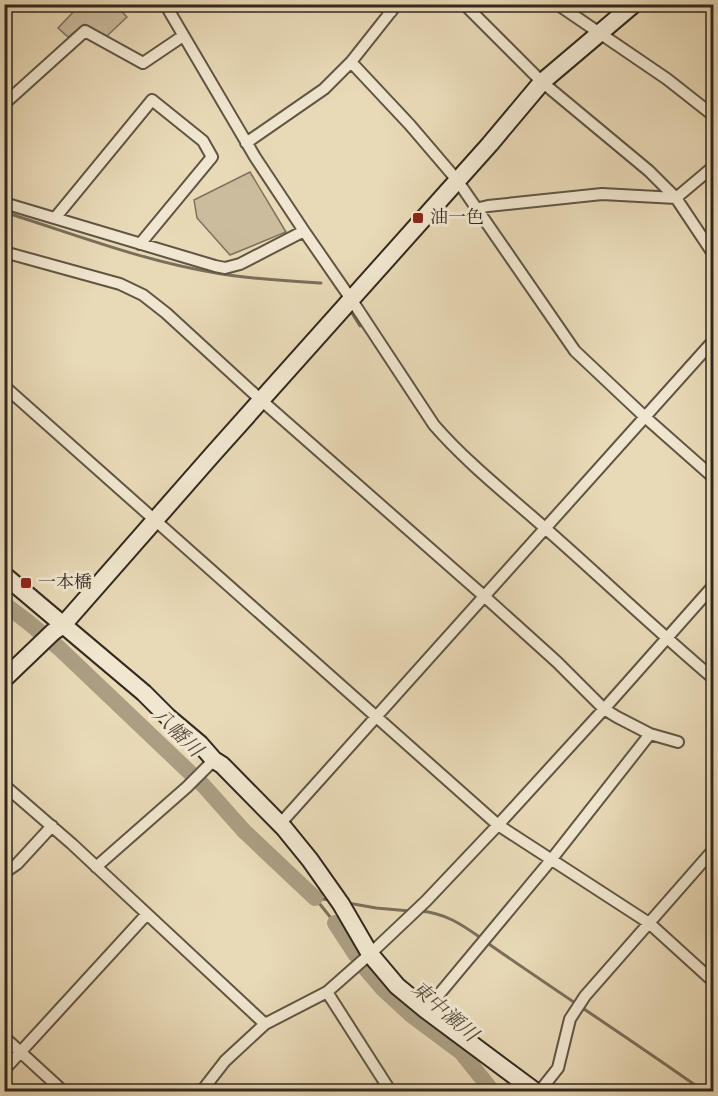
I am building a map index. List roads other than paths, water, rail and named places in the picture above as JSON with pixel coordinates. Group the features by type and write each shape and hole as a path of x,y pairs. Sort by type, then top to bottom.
{"street":[{"path":"165,4 246,143 434,425 478,469 714,679"},
{"path":"246,143 324,89 351,62 394,8 380,4"},
{"path":"464,4 542,82 649,171 676,198 714,255"},
{"path":"556,4 667,79 714,116"},
{"path":"4,679 58,628 490,144 542,82 634,4"},
{"path":"4,104 85,31 142,63 183,36"},
{"path":"351,62 457,180 575,351 714,478"},
{"path":"55,218 152,100 203,141 212,157 140,244"},
{"path":"475,209 602,195 676,198 714,166"},
{"path":"4,203 215,267 225,268 240,264 304,231"},
{"path":"4,252 120,284 143,295 557,662 604,709 650,734 678,742"},
{"path":"280,824 714,340"},
{"path":"4,386 498,825 648,923 714,982"},
{"path":"4,575 58,628 144,693 222,765 280,824 310,860 338,900 370,954 397,986 538,1092 558,1068 570,1019 582,1001 611,964 714,849"},
{"path":"201,1092 225,1061 265,1024 327,992 420,906 498,825 714,585"},
{"path":"426,1010 551,860 650,734"},
{"path":"96,867 187,787 214,760"},
{"path":"4,785 265,1024"},
{"path":"4,873 17,864 51,826"},
{"path":"4,1070 147,914"},
{"path":"327,992 385,1089"},
{"path":"4,1036 64,1092"}],"waterway":[{"path":"4,212 162,262 242,277 321,283"},
{"path":"350,310 360,326"},
{"name":"八幡川","path":"4,604 59,648 203,785 244,831 315,898"},
{"path":"330,900 315,898 335,923"},
{"path":"348,903 410,911"},
{"path":"420,911 445,917 481,938"},
{"name":"東中瀬川","path":"335,923 356,955"},
{"path":"486,942 705,1092"},
{"name":"東中瀬川","path":"365,968 383,989 410,1014 461,1052 493,1092"}],"place":[{"name":"油一色","path":"418,218"},
{"name":"一本橋","path":"26,583"}]}
